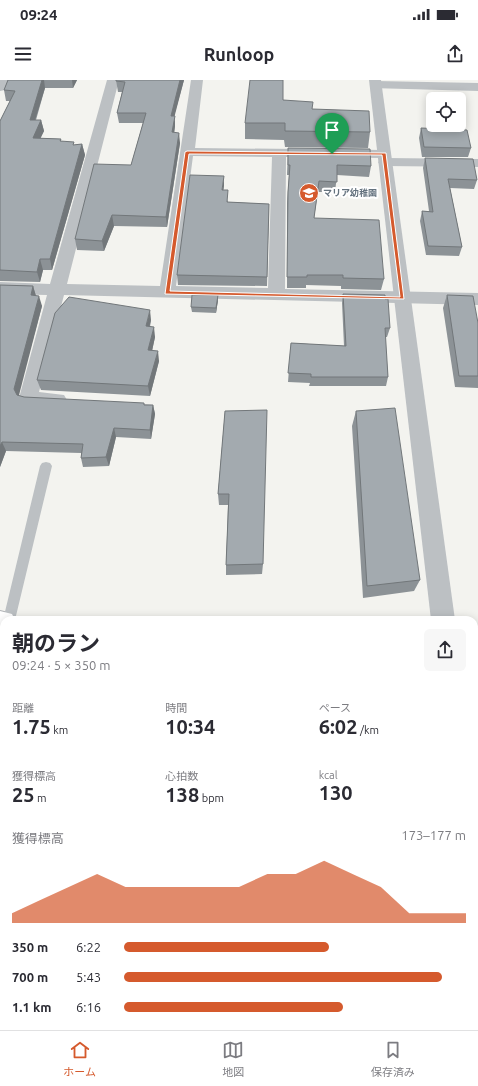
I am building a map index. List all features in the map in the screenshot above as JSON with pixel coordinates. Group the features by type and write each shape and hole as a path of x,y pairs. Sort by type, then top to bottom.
{"street":[{"path":"0,87 3,80"},
{"path":"73,400 28,398 113,80"},
{"path":"167,293 197,80"},
{"path":"443,616 375,83 478,86"},
{"path":"187,152 279,153 478,163"},
{"path":"276,295 279,153"},
{"path":"0,288 478,299"}],"lane":[{"path":"10,616 46,466"}],"building":[{"path":"8,80 42,80 30,120 41,120 33,138 61,139 60,141 74,142 73,145 82,144 50,259 40,259 37,272 0,270 0,121 15,91 4,90"},
{"path":"116,80 180,80 171,116 175,116 172,132 179,133 166,217 112,215 102,241 75,239 94,164 131,165 146,113 117,113 125,82"},
{"path":"250,80 283,80 283,100 313,102 312,109 369,111 370,132 285,131 285,123 245,123"},
{"path":"421,128 426,128 426,132 466,132 467,130 471,148 424,147"},
{"path":"288,148 370,149 371,166 337,165 337,182 319,181 314,218 379,220 384,279 343,278 343,275 307,275 307,277 287,277 288,192 290,165 288,165"},
{"path":"425,158 473,159 477,180 448,179 462,247 428,246 422,211 433,212"},
{"path":"190,175 224,176 222,190 228,190 227,202 269,204 267,277 177,275"},
{"path":"0,285 33,286 31,295 39,296 14,389 17,395 24,397 144,403 144,405 153,405 150,430 114,428 106,457 81,458 83,444 2,442 0,446"},
{"path":"343,294 385,295 385,299 388,299 390,328 385,328 388,377 311,377 311,374 288,373 291,343 346,346"},
{"path":"192,295 218,295 216,308 191,307"},
{"path":"447,295 473,296 478,323 478,376 459,376"},
{"path":"69,297 150,310 146,326 154,327 148,350 158,351 148,386 37,380 55,313"},
{"path":"395,408 420,580 367,586 356,411"},
{"path":"267,410 263,564 226,565 229,494 218,494 225,411"}],"place":[{"name":"マリア幼稚園","path":"309,193"}],"route":[{"path":"187,152 332,154 384,154 403,298 167,293 187,152"}]}
